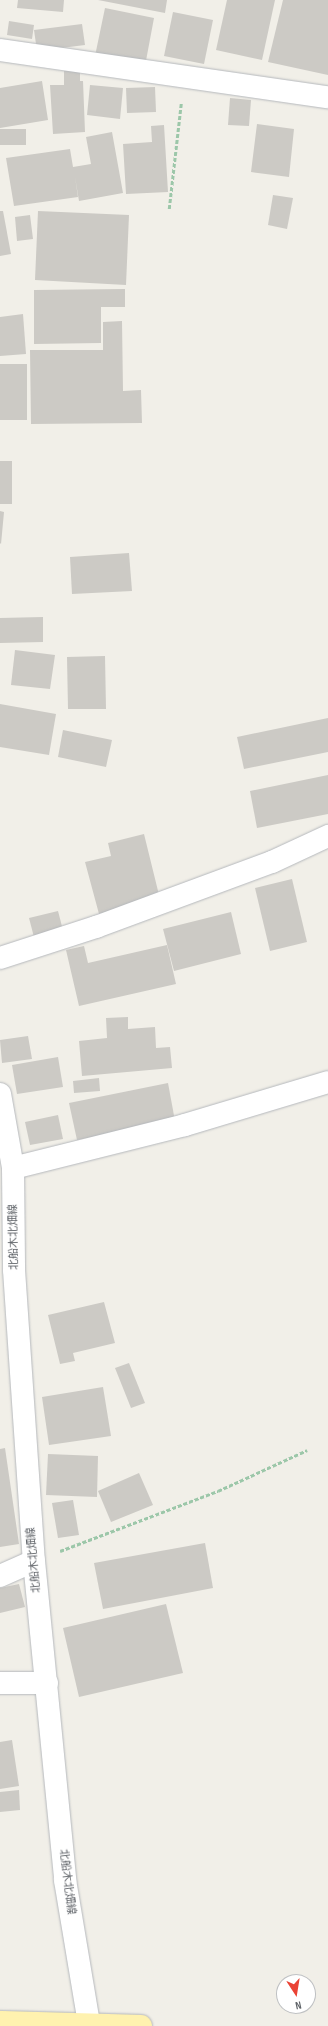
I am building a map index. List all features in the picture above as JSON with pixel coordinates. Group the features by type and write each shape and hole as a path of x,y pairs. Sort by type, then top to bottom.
{"main road":[{"path":"0,2022 141,2026"}],"street":[{"path":"0,50 328,97"},
{"path":"0,958 96,927 272,862 328,836"},
{"path":"13,1168 185,1125 328,1082"},
{"name":"北船木北畑線","path":"0,1094 13,1168 14,1270 34,1561 65,1880 89,2024"},
{"path":"0,1576 34,1561"},
{"path":"0,1683 47,1683"}],"path":[{"path":"169,209 184,76"},
{"path":"34,1561 218,1491 307,1450"}],"building":[{"path":"18,0 64,0 63,12 17,8"},
{"path":"98,0 167,0 165,13"},
{"path":"227,0 275,0 262,60 216,50"},
{"path":"283,0 328,0 328,75 268,62"},
{"path":"105,8 154,18 145,66 95,56"},
{"path":"173,12 213,20 204,64 164,56"},
{"path":"9,21 34,25 32,39 7,35"},
{"path":"82,24 85,45 37,51 34,30"},
{"path":"64,71 80,71 80,81 83,81 85,132 53,134 50,85 64,85"},
{"path":"42,81 48,120 0,128 0,88"},
{"path":"90,85 123,88 120,119 87,115"},
{"path":"155,87 156,112 127,113 126,88"},
{"path":"230,98 251,100 249,126 228,125"},
{"path":"257,124 294,129 289,177 251,172"},
{"path":"164,125 168,192 126,194 123,144 152,142 151,126"},
{"path":"0,129 26,129 26,145 0,145"},
{"path":"112,132 123,193 79,201 75,177 78,197 14,206 6,158 70,149 73,167 91,164 86,137"},
{"path":"273,195 293,198 287,229 268,225"},
{"path":"0,211 3,211 11,254 0,256"},
{"path":"38,211 129,215 126,285 35,280"},
{"path":"30,215 33,239 17,241 15,217"},
{"path":"125,289 125,307 101,307 101,343 34,344 34,290"},
{"path":"23,314 26,354 0,356 0,317"},
{"path":"122,321 123,391 141,390 142,423 31,424 30,350 103,350 103,322"},
{"path":"0,364 27,364 27,420 0,420"},
{"path":"0,461 12,461 12,504 0,504"},
{"path":"0,511 4,512 1,544 0,543"},
{"path":"129,553 132,591 72,594 70,557"},
{"path":"43,617 43,642 0,643 0,618"},
{"path":"15,650 55,655 50,689 11,685"},
{"path":"105,656 106,709 68,709 67,657"},
{"path":"0,704 56,714 49,755 0,747"},
{"path":"328,718 328,752 244,769 237,737"},
{"path":"63,730 112,740 106,767 58,757"},
{"path":"328,775 328,814 257,828 250,791"},
{"path":"144,834 160,899 99,914 85,862 111,856 108,843"},
{"path":"292,879 307,942 270,951 255,888"},
{"path":"58,911 64,934 35,941 29,918"},
{"path":"231,912 241,954 174,971 163,929"},
{"path":"167,945 176,984 79,1006 66,950 84,946 88,963"},
{"path":"128,1017 128,1029 155,1027 156,1048 170,1047 172,1068 82,1076 79,1041 107,1038 106,1018"},
{"path":"28,1036 32,1059 2,1063 0,1040"},
{"path":"58,1057 63,1087 17,1094 12,1065"},
{"path":"99,1078 100,1091 74,1093 73,1081"},
{"path":"168,1083 175,1121 77,1140 69,1103"},
{"path":"58,1115 63,1139 30,1145 25,1122"},
{"path":"104,1302 115,1343 73,1353 75,1361 60,1364 48,1315"},
{"path":"129,1363 145,1403 131,1408 115,1368"},
{"path":"103,1387 111,1436 49,1445 42,1397"},
{"path":"5,1448 19,1544 0,1547 0,1449"},
{"path":"48,1454 98,1456 97,1497 46,1495"},
{"path":"139,1473 153,1505 111,1522 98,1491"},
{"path":"73,1500 79,1535 58,1538 52,1503"},
{"path":"205,1543 213,1588 103,1609 94,1563"},
{"path":"19,1584 25,1607 0,1613 0,1588"},
{"path":"166,1604 183,1673 79,1697 63,1628"},
{"path":"12,1740 19,1786 0,1789 0,1742"},
{"path":"19,1790 20,1810 0,1812 0,1792"}]}
